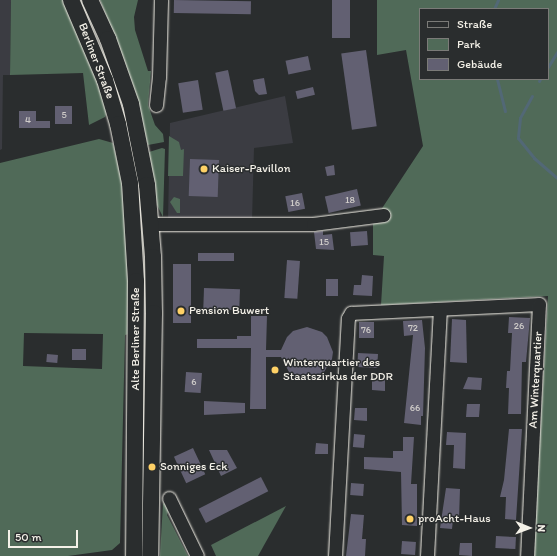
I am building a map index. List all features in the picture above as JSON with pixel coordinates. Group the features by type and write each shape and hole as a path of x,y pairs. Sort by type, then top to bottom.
{"main road":[{"name":"Berliner Straße","path":"71,0 98,60 118,124"},
{"name":"Berliner Straße","path":"90,0 120,70 135,118"},
{"name":"Alte Berliner Straße","path":"135,118 147,185 151,224 154,313 150,556"},
{"name":"Alte Berliner Straße","path":"118,124 130,183 136,280 134,556"}],"street":[{"path":"156,105 159,78 161,0"},
{"path":"151,224 312,224 383,216"},
{"name":"Am Winterquartier","path":"335,556 348,318 351,313 357,311 540,304 527,556"},
{"path":"427,556 440,309"},
{"path":"169,498 197,556"}],"shaded area":[{"path":"0,0 11,0 10,75 3,75 2,149 0,150"},
{"path":"285,96 293,143 254,148 252,221 168,220 170,123"}],"green space":[{"path":"11,0 65,0 83,38 107,112 105,117 89,125 83,73 10,75"},
{"path":"100,0 138,0 134,17 135,30 148,71 151,71 148,105 155,125 163,134 164,142 148,145 124,60"},
{"path":"377,0 557,0 557,556 533,556 548,296 381,305 384,256 373,255 373,222 423,146 406,50 377,55"},
{"path":"169,136 179,142 181,150 184,149 183,176 168,176"},
{"path":"99,139 113,143 122,182 129,245 129,334 125,335 120,543 112,550 68,556 0,556 0,163","holes":["24,333 103,334 102,369 23,366"]},
{"path":"162,148 165,149 163,217 157,205 149,152"},
{"path":"174,197 180,199 180,213 177,213 170,202"},
{"path":"163,503 169,508 167,515 188,556 160,556"},
{"path":"286,506 258,556 216,556 211,545"}],"building":[{"path":"174,0 251,1 251,14 174,13"},
{"path":"332,0 350,0 350,38 332,38"},
{"path":"366,50 377,126 352,130 341,53"},
{"path":"308,56 311,70 288,74 286,61"},
{"path":"228,70 236,108 223,111 215,73"},
{"path":"264,78 267,94 259,95 255,91 253,80"},
{"path":"198,80 203,110 183,113 178,83"},
{"path":"313,87 315,95 297,99 296,91"},
{"path":"55,106 72,106 72,124 55,124"},
{"path":"19,111 36,111 36,121 50,121 50,128 19,128"},
{"name":"Kaiser-Pavillon","path":"190,159 219,160 218,197 189,196"},
{"path":"334,165 335,175 327,176 325,167"},
{"path":"357,189 361,206 329,213 325,196"},
{"path":"302,193 305,209 288,212 285,196"},
{"path":"323,231 323,235 332,234 334,250 316,249 314,232"},
{"path":"367,231 368,245 351,246 350,232"},
{"path":"198,253 234,253 234,261 198,261"},
{"path":"287,260 300,261 297,299 284,298"},
{"path":"173,264 191,264 191,323 173,323"},
{"path":"362,275 373,276 372,296 353,295 354,285 361,285"},
{"path":"326,279 338,279 338,296 326,296"},
{"path":"204,288 240,289 239,310 203,309"},
{"path":"251,316 267,316 266,350 281,350 287,337 293,331 307,327 322,332 327,337 333,352 332,359 324,372 310,379 295,376 289,372 281,357 266,357 266,409 250,409 251,348 197,348 197,339 237,339 237,336 251,336"},
{"path":"509,317 530,318 526,362 522,362 521,414 508,414 509,388 506,388 507,371 510,371 512,333 508,333"},
{"path":"452,319 466,320 467,363 450,362"},
{"path":"422,320 425,348 423,416 421,416 421,425 404,423 413,335 404,336 403,321"},
{"path":"359,322 374,322 374,338 359,338"},
{"path":"72,349 86,349 86,360 72,360"},
{"path":"358,353 378,354 377,368 357,367"},
{"path":"47,354 58,355 57,363 46,362"},
{"path":"186,372 202,373 201,393 185,392"},
{"path":"372,377 385,378 385,391 372,390"},
{"path":"468,377 482,378 481,390 463,389"},
{"path":"204,401 245,403 245,413 204,415"},
{"path":"467,404 480,404 479,417 466,417"},
{"path":"355,408 367,408 367,421 354,420"},
{"path":"509,429 522,429 516,520 505,519 506,497 500,497 504,480"},
{"path":"447,432 466,433 465,469 453,468 454,445 446,445"},
{"path":"354,434 365,435 364,448 353,447"},
{"path":"403,437 414,437 411,484 417,484 417,526 402,525 401,472 364,469 364,457 393,458 393,451 403,451"},
{"path":"316,443 328,444 328,454 315,454"},
{"path":"193,448 205,474 186,483 174,457"},
{"path":"209,450 227,450 237,468 221,476"},
{"path":"261,477 268,491 206,523 199,509"},
{"path":"351,483 364,484 363,496 350,495"},
{"path":"446,488 460,489 459,520 453,520 452,529 440,528"},
{"path":"351,514 364,515 362,539 366,539 365,556 346,556"},
{"path":"496,536 516,537 515,549 495,548"},
{"path":"402,541 416,542 415,555 401,554"},
{"path":"460,543 472,543 472,556 459,555"}],"waterway":[{"path":"494,8 498,0"},
{"path":"549,65 557,52"},
{"path":"497,80 505,111"},
{"path":"532,96 520,118 518,138 534,158 557,178"}],"place":[{"name":"Kaiser-Pavillon","path":"204,169"},
{"name":"Pension Buwert","path":"181,311"},
{"name":"Winterquartier des Staatszirkus der DDR","path":"275,370"},
{"name":"Sonniges Eck","path":"152,467"},
{"name":"proAcht-Haus","path":"410,519"}]}
